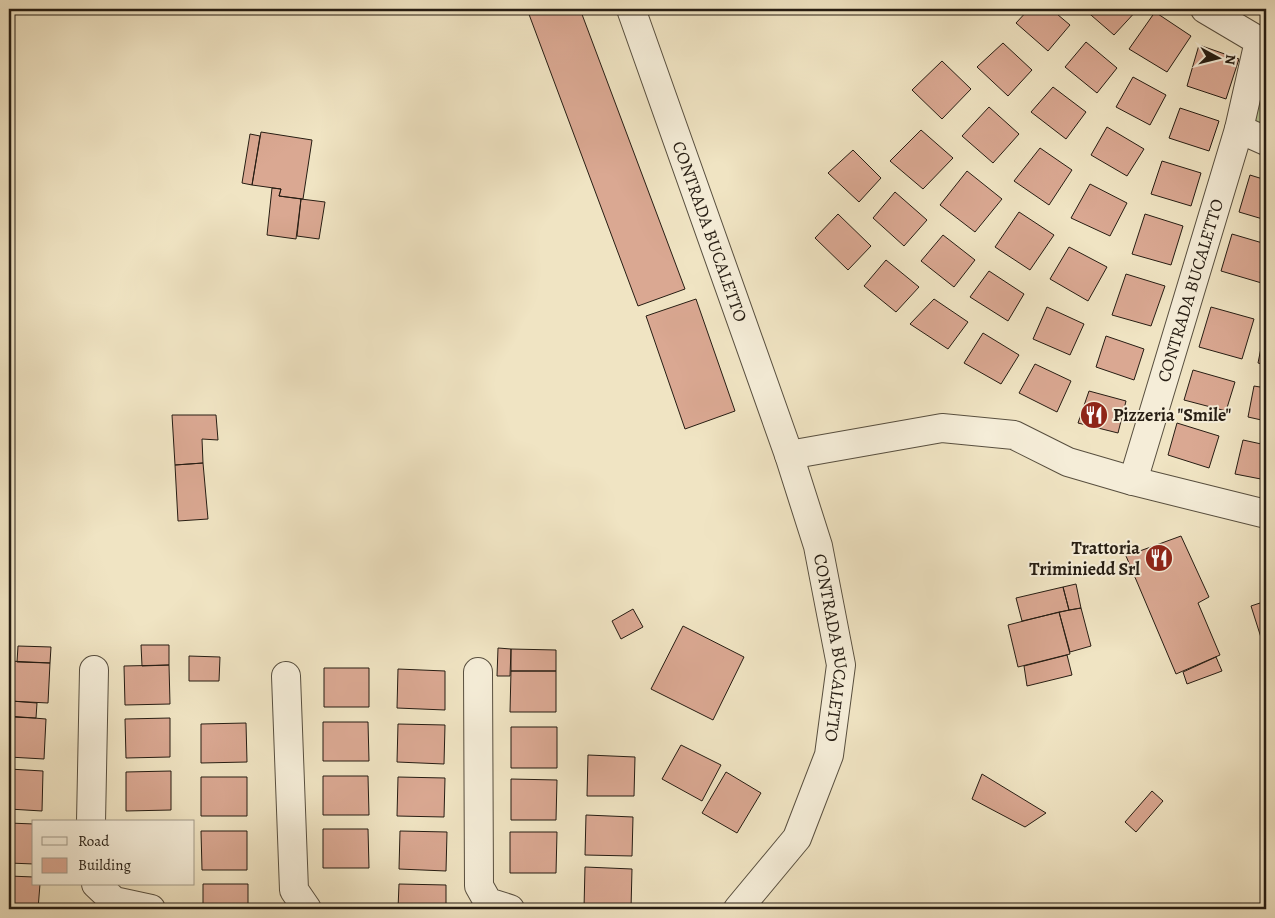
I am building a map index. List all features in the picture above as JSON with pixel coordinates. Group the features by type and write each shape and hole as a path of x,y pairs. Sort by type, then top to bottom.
{"street":[{"name":"CONTRADA BUCALETTO","path":"631,9 788,455 818,546 841,665 829,755 797,838 738,909"},
{"name":"CONTRADA BUCALETTO","path":"1133,481 1238,129 1259,41 1205,9"},
{"path":"1238,129 1266,141"},
{"path":"788,455 942,428 1014,435 1068,462 1133,481 1266,514"},
{"path":"91,820 94,670"},
{"path":"478,672 479,886 488,902 510,909"},
{"path":"286,676 294,890 307,909"},
{"path":"98,886 114,901 151,909"}],"green space":[{"path":"1250,9 1266,9 1266,135 1250,132 1265,25 1259,11"}],"building":[{"path":"527,9 580,9 685,289 638,306"},
{"path":"1029,9 1051,9 1070,25 1048,51 1016,23"},
{"path":"1084,9 1138,9 1114,35"},
{"path":"1155,12 1191,36 1167,72 1129,49"},
{"path":"1086,42 1117,68 1097,93 1065,67"},
{"path":"1003,43 1032,70 1008,96 977,67"},
{"path":"1199,45 1239,59 1226,99 1187,86"},
{"path":"942,61 971,89 942,119 912,90"},
{"path":"1133,77 1166,95 1150,125 1116,107"},
{"path":"1053,87 1086,112 1066,139 1031,112"},
{"path":"989,107 1019,134 993,163 962,136"},
{"path":"1180,108 1219,121 1209,151 1169,138"},
{"path":"1107,127 1144,149 1127,176 1091,155"},
{"path":"921,130 953,158 923,189 890,161"},
{"path":"261,132 312,140 303,199 279,196 281,189 252,185"},
{"path":"250,134 260,136 252,185 242,183"},
{"path":"1040,148 1072,170 1049,205 1014,181"},
{"path":"853,150 881,178 859,202 828,173"},
{"path":"1162,161 1201,173 1191,206 1151,194"},
{"path":"967,171 1002,199 975,232 940,205"},
{"path":"1250,175 1266,180 1266,220 1239,212"},
{"path":"1090,184 1127,203 1110,236 1071,218"},
{"path":"272,188 281,189 279,196 301,199 296,239 267,235"},
{"path":"895,192 927,220 904,246 873,218"},
{"path":"301,199 325,202 319,239 297,236"},
{"path":"1019,212 1054,235 1030,270 995,247"},
{"path":"838,214 871,246 848,270 815,238"},
{"path":"1145,214 1183,226 1171,265 1132,254"},
{"path":"1232,234 1266,244 1265,284 1221,271"},
{"path":"943,235 975,260 954,287 921,261"},
{"path":"1069,247 1107,267 1088,301 1050,279"},
{"path":"886,260 919,287 896,312 864,286"},
{"path":"989,271 1024,294 1008,321 970,297"},
{"path":"1126,274 1165,286 1151,326 1112,315"},
{"path":"696,299 735,411 685,429 646,316"},
{"path":"934,299 968,322 948,349 910,324"},
{"path":"1047,307 1084,324 1070,355 1033,339"},
{"path":"1211,307 1254,319 1242,359 1199,347"},
{"path":"1266,323 1266,365 1258,363"},
{"path":"983,333 1019,355 1001,384 964,363"},
{"path":"1106,336 1144,349 1134,380 1096,367"},
{"path":"1035,364 1071,381 1057,412 1019,393"},
{"path":"1193,370 1235,382 1226,411 1184,400"},
{"path":"1254,386 1266,388 1266,421 1248,417"},
{"path":"1089,391 1126,401 1118,433 1078,423"},
{"path":"172,415 216,415 218,440 202,439 203,463 175,465"},
{"path":"1177,423 1219,436 1209,468 1168,455"},
{"path":"1243,440 1266,445 1266,480 1235,474"},
{"path":"203,463 208,519 178,521 175,465"},
{"path":"1181,536 1209,597 1198,603 1220,655 1176,674 1126,556"},
{"path":"1076,584 1081,608 1069,610 1063,587"},
{"path":"1063,587 1069,610 1022,621 1016,598"},
{"path":"1266,601 1266,646 1264,647 1251,606"},
{"path":"1081,608 1091,646 1070,652 1059,612"},
{"path":"633,609 643,627 621,639 612,621"},
{"path":"1059,612 1070,654 1018,667 1008,625"},
{"path":"683,626 744,657 713,720 651,689"},
{"path":"141,645 169,645 169,665 142,666"},
{"path":"18,646 51,647 50,663 17,662"},
{"path":"498,648 511,649 510,676 497,676"},
{"path":"511,649 556,650 556,671 511,671"},
{"path":"1067,655 1072,675 1027,686 1024,666"},
{"path":"189,656 220,657 219,681 189,681"},
{"path":"1216,657 1222,671 1187,684 1183,672"},
{"path":"9,661 50,663 48,703 9,701"},
{"path":"169,665 170,704 125,705 124,666"},
{"path":"324,668 369,668 369,707 324,707"},
{"path":"398,669 445,671 445,710 397,708"},
{"path":"511,671 556,671 556,712 510,712"},
{"path":"11,701 37,703 36,718 10,717"},
{"path":"9,716 46,719 44,759 9,757"},
{"path":"170,718 170,757 126,758 125,719"},
{"path":"323,722 368,722 369,761 323,761"},
{"path":"246,723 247,762 201,763 201,724"},
{"path":"398,724 445,725 444,764 397,762"},
{"path":"511,727 557,727 557,768 511,768"},
{"path":"681,745 721,765 702,801 662,779"},
{"path":"588,755 635,757 634,796 587,796"},
{"path":"9,769 43,771 42,811 9,809"},
{"path":"171,771 171,810 126,811 126,772"},
{"path":"726,772 761,793 737,833 702,813"},
{"path":"982,774 1046,813 1025,827 972,799"},
{"path":"323,776 368,776 369,815 323,815"},
{"path":"201,777 247,777 247,816 201,816"},
{"path":"398,777 445,778 444,817 397,816"},
{"path":"511,779 557,780 556,820 511,820"},
{"path":"1152,791 1163,801 1136,832 1125,822"},
{"path":"586,815 633,817 632,856 585,855"},
{"path":"9,823 32,824 32,864 9,863"},
{"path":"323,829 368,829 369,868 323,868"},
{"path":"201,831 247,831 247,870 202,870"},
{"path":"400,831 447,832 446,871 399,869"},
{"path":"510,832 557,832 556,873 510,873"},
{"path":"585,867 632,869 631,909 584,908"},
{"path":"9,876 32,877 32,886 40,886 38,909 9,909"},
{"path":"203,884 248,884 248,909 203,909"},
{"path":"399,884 446,885 446,909 398,909"}],"place":[{"name":"Pizzeria \"Smile\"","path":"1094,415"},
{"name":"Trattoria Triminiedd Srl","path":"1159,558"}]}
